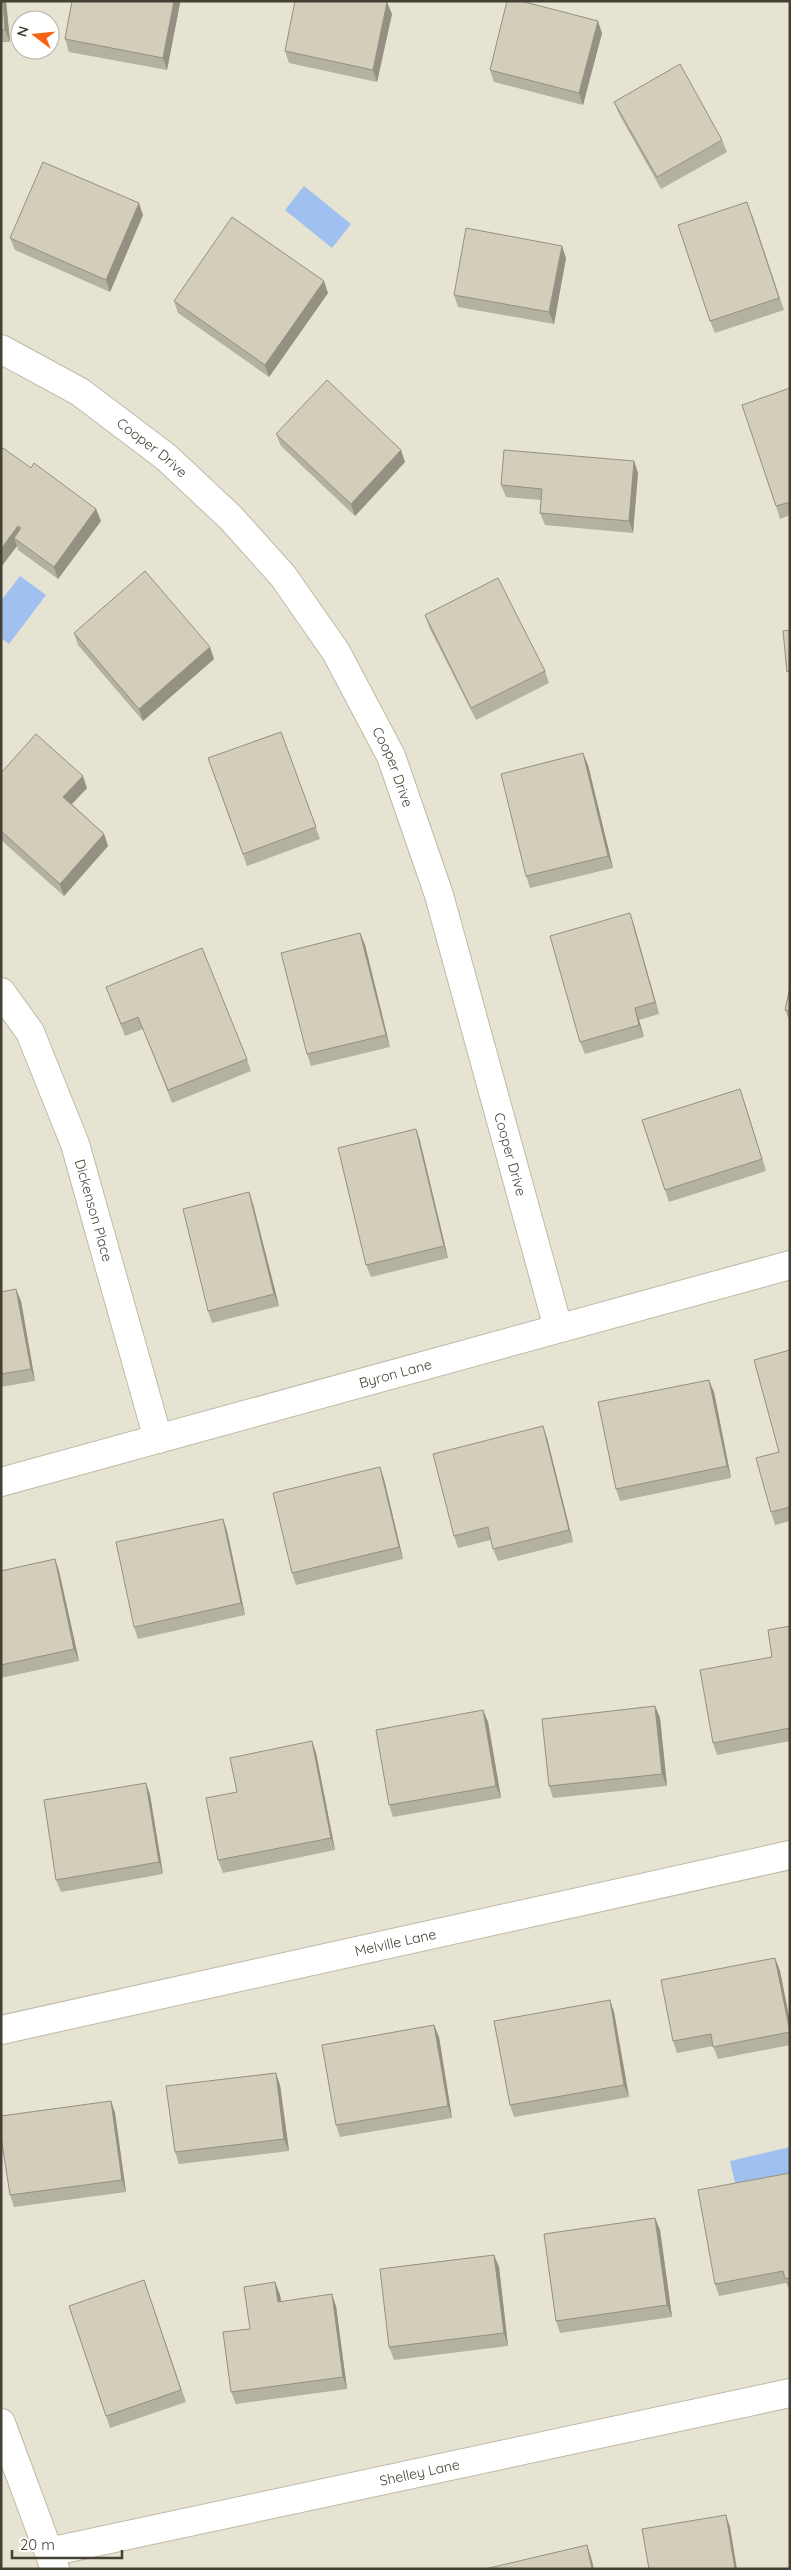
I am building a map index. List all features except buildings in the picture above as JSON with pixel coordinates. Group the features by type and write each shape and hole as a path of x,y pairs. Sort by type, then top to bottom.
{"street":[{"name":"Cooper Drive","path":"1,349 80,392 166,457 232,518 282,576 336,652 391,756 439,895 558,1328"},
{"name":"Dickenson Place","path":"1,992 30,1032 75,1144 158,1439"},
{"name":"Byron Lane","path":"1,1482 790,1265"},
{"name":"Melville Lane","path":"1,2030 790,1855"},
{"name":"Shelley Lane","path":"52,2560 790,2393"},
{"path":"1,2423 52,2560"}],"shaded area":[{"path":"1,1 790,1 790,2569 1,2569"}],"water":[{"path":"304,186 351,224 332,248 285,210"},
{"path":"20,576 46,595 9,644 1,638 1,601"},
{"path":"790,2147 790,2174 736,2187 730,2161"}]}
